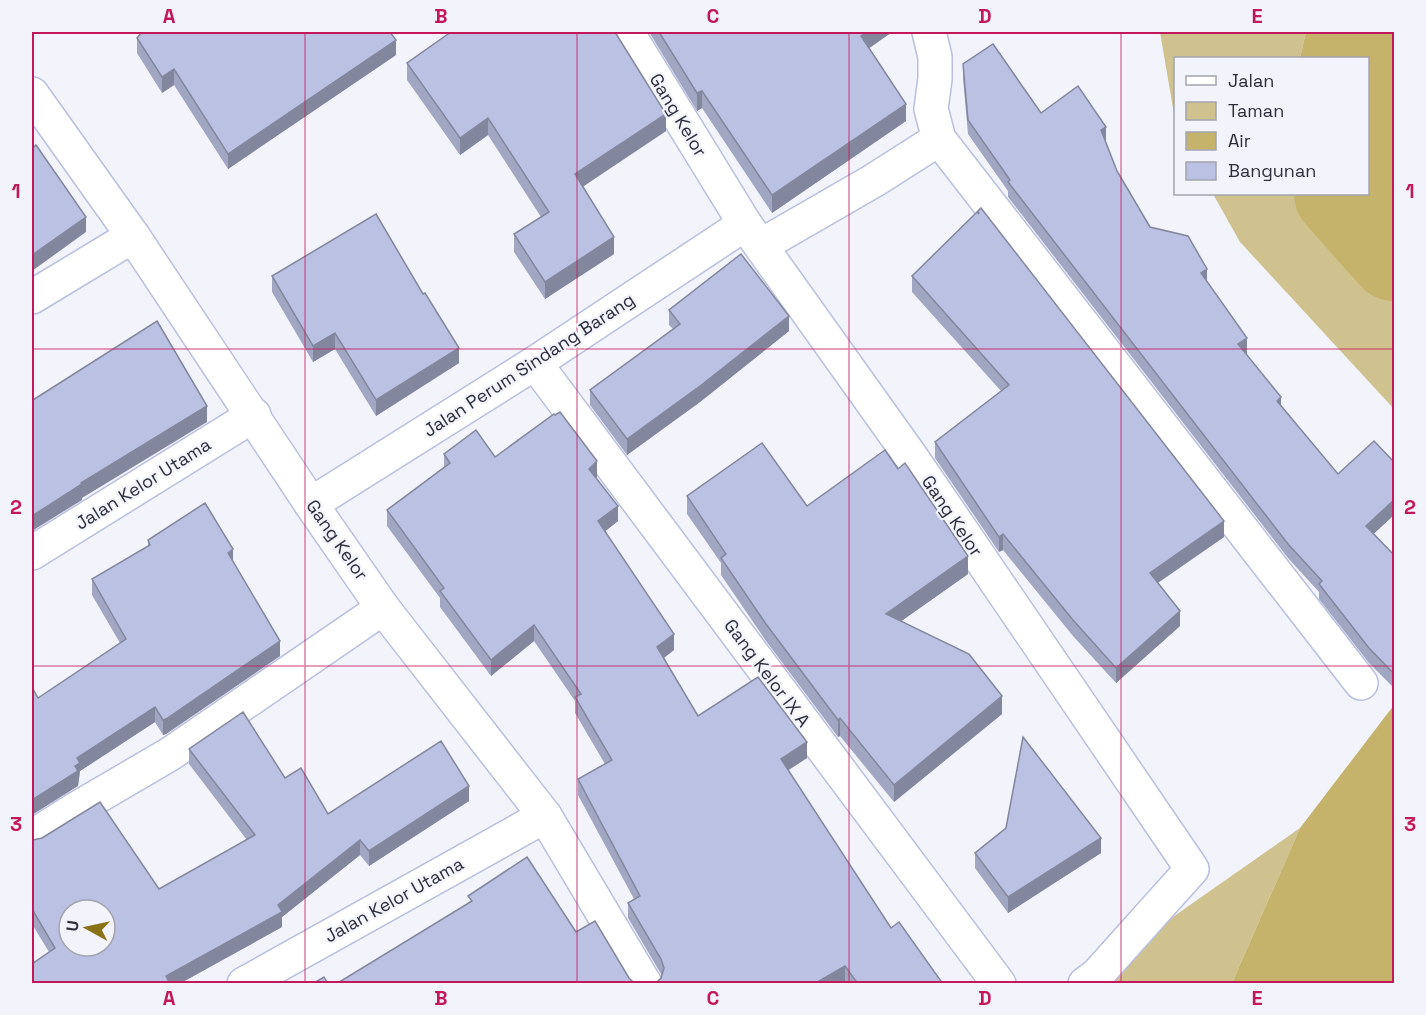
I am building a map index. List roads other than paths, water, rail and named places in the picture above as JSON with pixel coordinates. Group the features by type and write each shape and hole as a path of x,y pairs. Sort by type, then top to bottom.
{"street":[{"name":"Gang Kelor","path":"627,32 753,235 912,458 1192,868 1098,975 1085,984"},
{"path":"929,32 935,57 931,109 939,139 1361,683"},
{"name":"Gang Kelor","path":"32,94 133,236 383,608 544,816 645,984"},
{"name":"Jalan Perum Sindang Barang","path":"311,504 535,363 753,235 873,181 939,139"},
{"path":"32,297 133,236"},
{"name":"Gang Kelor IX A","path":"535,363 999,984"},
{"name":"Jalan Kelor Utama","path":"32,553 254,415"},
{"path":"32,837 170,754 383,608"},
{"name":"Jalan Kelor Utama","path":"244,984 544,816"}],"water":[{"path":"1306,32 1394,32 1394,256 1340,195 1369,195 1369,57 1300,57"},
{"path":"1394,705 1394,983 1232,983 1300,828"}],"waterway":[{"path":"1340,195 1394,256"}]}
